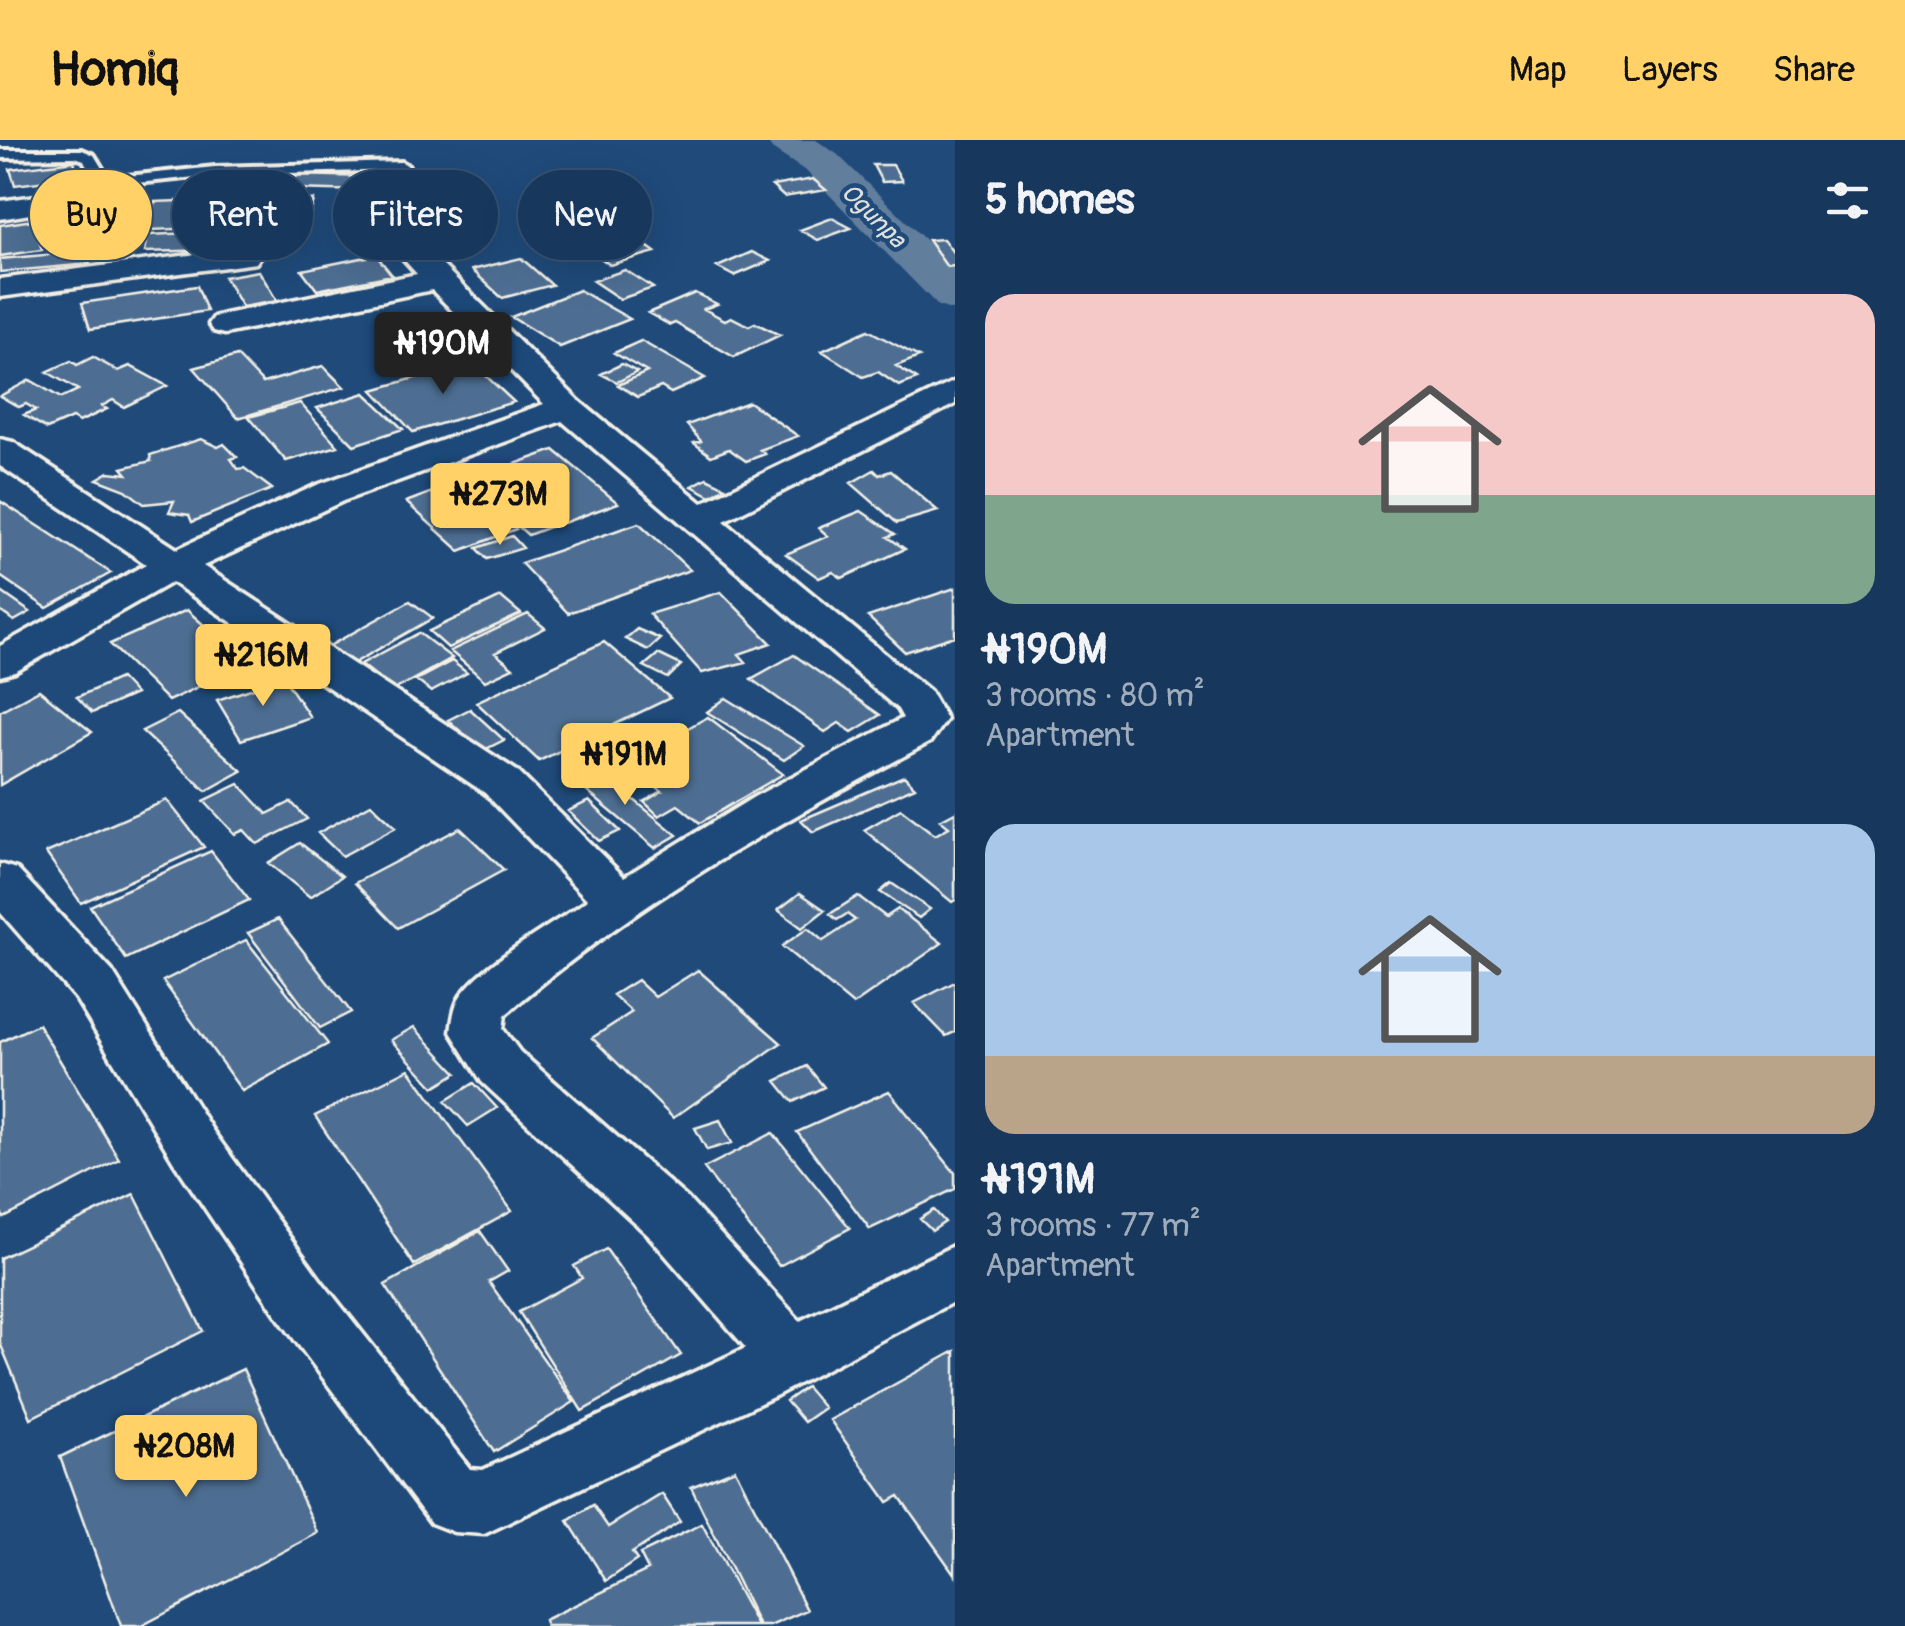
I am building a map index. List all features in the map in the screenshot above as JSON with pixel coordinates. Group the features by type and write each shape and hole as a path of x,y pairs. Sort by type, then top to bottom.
{"street":[{"path":"0,210 30,206"},
{"path":"0,288 221,260"},
{"path":"420,260 567,408 915,702 926,719 914,732 770,808 620,903 482,1006 477,1032 500,1068 668,1217 790,1354"},
{"path":"224,324 439,279"},
{"path":"701,518 955,391"},
{"path":"0,662 172,566 330,493 567,408"},
{"path":"0,450 501,782 620,903"},
{"path":"0,881 94,985 193,1146 247,1224 454,1500 484,1502 755,1375 955,1270"}],"lane":[{"path":"0,154 77,153 89,158 99,180 108,182 215,171 402,166"}],"building":[{"path":"74,161 77,170 30,170 30,183 15,185 10,169"},
{"path":"873,165 893,165 902,181 882,182"},
{"path":"313,175 333,176 333,190 313,190"},
{"path":"813,179 826,190 784,197 772,186"},
{"path":"172,201 172,229 152,230 154,202"},
{"path":"832,218 851,228 818,240 800,230"},
{"path":"30,220 30,252 0,256 0,225"},
{"path":"172,234 172,251 152,252 152,235"},
{"path":"943,239 955,255 955,266 947,267 928,240"},
{"path":"752,252 770,261 734,276 717,267"},
{"path":"30,256 30,260 90,260 90,264 0,272 0,259"},
{"path":"518,259 552,285 502,298 472,270"},
{"path":"351,260 380,260 392,275 317,290 302,270"},
{"path":"625,270 653,288 620,299 593,281"},
{"path":"259,271 277,301 242,307 224,277"},
{"path":"197,286 207,311 90,329 82,303"},
{"path":"579,290 630,319 560,347 511,317"},
{"path":"695,293 717,304 704,309 725,320 731,317 749,326 755,323 780,335 734,357 675,323 670,325 648,313"},
{"path":"868,330 919,357 896,366 917,379 899,386 878,372 863,377 822,351"},
{"path":"641,341 705,378 671,393 661,387 638,397 618,385 647,372 614,353"},
{"path":"237,356 263,383 323,366 344,387 238,418 194,368"},
{"path":"93,357 118,371 130,366 167,386 124,407 113,400 102,406 107,409 79,422 72,418 47,429 24,415 36,410 26,404 19,407 0,396 30,380 61,398 78,390 47,372 71,361 77,365"},
{"path":"471,362 514,402 413,432 373,390"},
{"path":"622,364 637,372 617,382 601,374"},
{"path":"365,393 403,429 354,445 317,408"},
{"path":"749,402 798,436 760,450 765,454 746,461 729,449 711,456 694,443 701,441 687,425"},
{"path":"300,403 338,446 286,461 249,417"},
{"path":"201,439 218,447 224,444 237,457 231,459 238,469 244,468 272,489 192,522 189,515 169,512 174,501 144,504 126,490 97,479 109,472 127,474 122,468 151,461 150,455"},
{"path":"554,450 618,503 563,523 501,469"},
{"path":"487,469 552,526 528,535 463,478"},
{"path":"874,470 879,475 891,471 938,511 897,523 851,483"},
{"path":"707,478 725,487 711,496 692,486"},
{"path":"462,481 516,529 460,551 406,502"},
{"path":"0,501 111,573 47,608 0,576"},
{"path":"861,511 895,534 888,537 905,549 842,578 833,572 819,578 786,554 828,536 819,528"},
{"path":"639,523 690,570 568,613 521,563"},
{"path":"512,536 523,548 487,559 477,548"},
{"path":"955,588 955,636 905,652 868,617"},
{"path":"0,591 30,612 14,621 0,611"},
{"path":"721,592 771,643 739,654 746,662 702,673 649,614"},
{"path":"501,597 521,614 448,648 429,631"},
{"path":"410,601 433,618 347,667 324,649"},
{"path":"187,610 247,664 168,701 110,644"},
{"path":"528,614 545,628 495,653 513,668 485,681 450,651"},
{"path":"637,629 660,639 648,650 625,639"},
{"path":"419,633 452,658 394,690 361,664"},
{"path":"604,642 670,698 539,761 476,702"},
{"path":"658,654 681,665 668,678 644,666"},
{"path":"794,655 880,715 852,732 839,723 825,732 751,679"},
{"path":"452,661 467,673 431,692 416,680"},
{"path":"120,678 135,694 92,713 77,697"},
{"path":"284,678 310,717 241,740 217,700"},
{"path":"39,690 92,732 0,785 0,711"},
{"path":"726,698 804,746 784,760 707,712"},
{"path":"470,709 504,740 482,751 448,720"},
{"path":"178,713 242,771 206,791 142,731"},
{"path":"708,717 783,774 700,823 678,805 659,816 644,802 662,791 626,762"},
{"path":"595,768 677,835 655,848 573,780"},
{"path":"904,776 915,787 813,832 801,820"},
{"path":"239,784 267,814 291,802 307,819 257,844 244,830 235,834 204,801"},
{"path":"167,800 204,847 81,903 46,853"},
{"path":"589,801 620,831 599,841 568,811"},
{"path":"371,804 396,827 342,856 318,833"},
{"path":"901,809 935,835 949,827 940,820 955,812 952,902 864,830"},
{"path":"460,828 504,870 398,928 355,883"},
{"path":"300,843 342,876 310,897 268,863"},
{"path":"211,851 249,900 126,959 90,906"},
{"path":"891,883 930,909 919,918 880,892"},
{"path":"800,893 825,910 802,928 778,910"},
{"path":"858,896 886,917 898,909 942,943 853,1005 782,946 808,928 823,941 855,920 847,914 837,920 830,914"},
{"path":"278,919 351,1012 320,1028 248,933"},
{"path":"246,940 328,1044 242,1091 163,981"},
{"path":"698,970 781,1043 673,1118 592,1038 632,1012 613,995 637,980 655,997"},
{"path":"955,982 955,1032 946,1036 914,1003"},
{"path":"38,1024 119,1159 4,1218 0,1211 0,1042"},
{"path":"414,1027 457,1073 434,1087 391,1040"},
{"path":"807,1066 824,1087 793,1102 776,1081"},
{"path":"409,1069 512,1211 414,1265 315,1116"},
{"path":"474,1083 497,1108 468,1126 445,1101"},
{"path":"889,1091 955,1173 955,1189 870,1229 797,1132"},
{"path":"720,1120 732,1143 707,1150 695,1128"},
{"path":"773,1133 850,1228 779,1266 704,1168"},
{"path":"134,1194 203,1331 31,1418 0,1343 0,1258"},
{"path":"934,1210 945,1222 932,1231 920,1219"},
{"path":"480,1231 508,1271 489,1282 574,1402 494,1452 385,1285"},
{"path":"606,1249 681,1355 582,1411 519,1312 582,1278 574,1266"},
{"path":"955,1351 955,1575 899,1496 888,1502 830,1420"},
{"path":"243,1369 318,1533 141,1626 121,1626 60,1457"},
{"path":"806,1387 824,1408 804,1422 786,1401"},
{"path":"735,1469 807,1610 770,1626 759,1626 691,1487"},
{"path":"662,1494 680,1522 632,1553 637,1560 606,1581 568,1521 593,1505 608,1527"},
{"path":"702,1524 757,1626 546,1626 544,1620 648,1570 640,1554"}],"waterway":[{"name":"Ogunpa","path":"787,140 822,163 955,296"}]}
